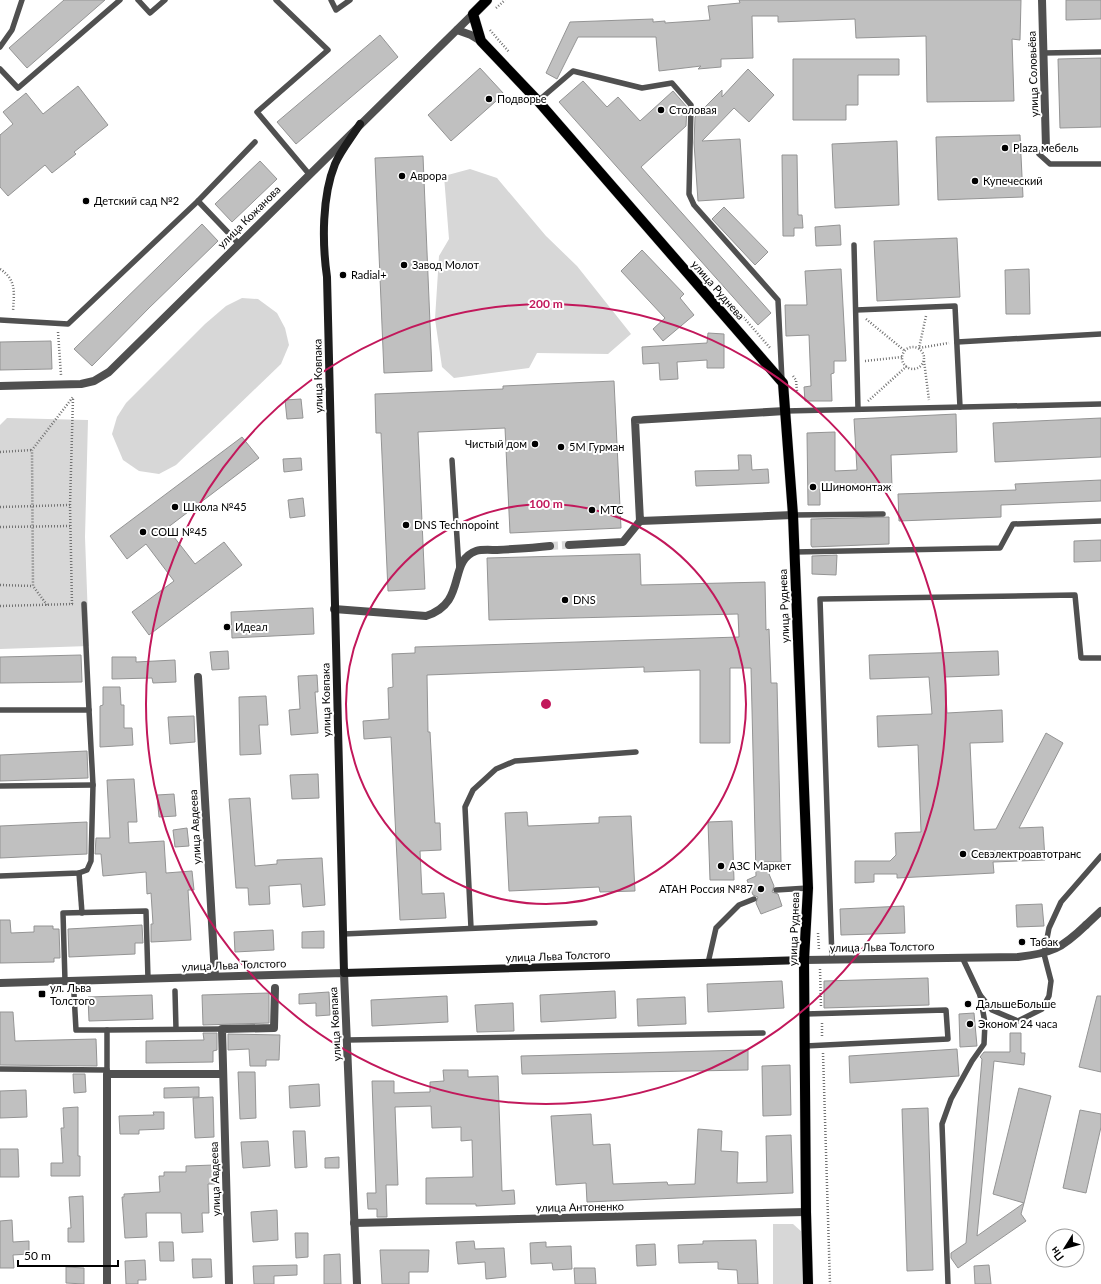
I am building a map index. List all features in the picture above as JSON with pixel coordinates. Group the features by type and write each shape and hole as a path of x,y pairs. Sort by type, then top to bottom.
{"main road":[{"name":"улица Кожанова","path":"473,14 487,0"},
{"name":"улица Руднева","path":"473,14 481,41 538,100 783,383 793,515 808,888 804,960 808,1284"},
{"name":"улица Ковпака","path":"344,972 327,277 325,263 325,198 336,163 360,124"},
{"name":"улица Льва Толстого","path":"344,972 804,960"}],"street":[{"name":"улица Соловьёва","path":"1042,0 1046,148"},
{"name":"улица Кожанова","path":"0,386 81,384 94,381 109,372 473,14"},
{"name":"улица Руднева","path":"457,30 471,35 481,41"},
{"path":"569,545 623,542 640,521 635,420 785,411"},
{"path":"640,521 793,515"},
{"path":"334,609 426,616 437,612 448,603 465,558 476,551 550,546"},
{"name":"улица Авдеева","path":"198,677 215,976"},
{"name":"улица Льва Толстого","path":"804,960 1018,957 1044,954 1068,943 1101,910"},
{"name":"улица Льва Толстого","path":"0,983 344,972"},
{"name":"улица Ковпака","path":"344,972 357,1284"},
{"path":"222,1029 274,1028 275,988"},
{"name":"улица Авдеева","path":"222,1029 229,1284"},
{"path":"106,1284 107,1072 223,1074"},
{"name":"улица Антоненко","path":"354,1223 806,1212"}],"lane":[{"path":"0,47 12,30 22,0"},
{"path":"0,69 18,88 120,0"},
{"path":"138,0 150,13 165,0"},
{"path":"276,0 328,50 257,112 309,174"},
{"path":"331,0 336,10 350,0"},
{"path":"1043,53 1101,52"},
{"path":"538,100 573,71 642,88 672,83 691,105 689,194 694,205 778,300 783,383"},
{"path":"0,320 68,324 198,200 255,142"},
{"path":"1046,148 1039,154 1050,164 1101,164"},
{"path":"198,200 238,244"},
{"path":"854,245 858,409"},
{"path":"856,310 954,306 960,407"},
{"path":"957,342 1101,334"},
{"path":"785,411 1101,404"},
{"path":"452,460 459,571"},
{"path":"793,515 883,514"},
{"path":"794,552 1000,548 1013,524 1101,521"},
{"path":"832,959 820,600 1075,595 1081,658 1101,658"},
{"path":"0,876 78,873 87,870 92,861 92,785 84,604"},
{"path":"0,710 89,710"},
{"path":"471,928 466,806 473,790 496,769 515,761 636,752"},
{"path":"0,786 92,785"},
{"path":"962,957 980,995 992,1010 1018,1021 1042,1010 1049,996 1051,981 1044,954 1049,928 1061,902 1101,856"},
{"path":"78,873 82,913"},
{"path":"776,890 808,888"},
{"path":"708,963 716,928 739,905 754,899"},
{"path":"64,981 63,913 146,911 148,978"},
{"path":"343,934 595,923"},
{"path":"174,991 176,1029"},
{"path":"74,994 76,1030 222,1029"},
{"path":"948,1284 942,1124 951,1099 972,1061 984,1044 985,1023 980,995"},
{"path":"805,1014 946,1010 948,1039 805,1046"},
{"path":"0,1069 107,1072 107,1030"},
{"path":"347,1040 763,1033"}],"path":[{"path":"494,11 504,0"},
{"path":"488,28 514,58"},
{"path":"0,269 8,274 14,287 13,320"},
{"path":"714,283 781,360 796,380 797,410"},
{"path":"919,348 927,308"},
{"path":"856,310 905,351"},
{"path":"58,323 61,378"},
{"path":"902,357 905,351 912,347 919,348 957,342"},
{"path":"919,348 924,354 930,408"},
{"path":"902,357 907,366 917,368 922,364 924,359"},
{"path":"857,362 902,357"},
{"path":"858,409 907,366"},
{"path":"47,605 33,586 32,450 73,397 70,505 72,605"},
{"path":"0,452 32,450"},
{"path":"0,507 70,505"},
{"path":"0,527 70,526"},
{"path":"0,585 33,586"},
{"path":"0,606 84,604"},
{"path":"818,925 830,1284"}],"shaded area":[{"path":"470,169 497,178 546,236 577,266 631,334 608,354 537,353 529,368 454,378 442,367 435,319 439,256 449,239 444,176"},
{"path":"242,298 258,299 277,313 285,328 289,345 281,364 176,465 159,474 139,471 123,460 112,434 117,417 126,403 205,324 226,306"},
{"path":"7,418 88,420 85,537 89,646 0,649 0,425"},
{"path":"773,1224 793,1224 803,1233 805,1284 773,1284"}],"building":[{"path":"64,0 105,0 27,68 9,48"},
{"path":"739,0 1021,0 1020,40 1012,39 1014,101 927,102 926,36 856,38 855,19 778,22 778,16 752,16 753,58 721,59 721,67 698,69 701,66 659,71 656,37 578,37 557,79 546,73 570,22 653,19 653,22 665,21 665,23 710,20 708,6 740,3"},
{"path":"1066,0 1101,0 1101,19 1066,20"},
{"path":"380,35 398,57 296,144 277,122"},
{"path":"1101,58 1101,127 1060,128 1058,59"},
{"path":"793,59 899,59 899,75 858,75 858,105 846,105 846,120 793,120"},
{"path":"480,68 504,94 451,141 428,115"},
{"path":"748,69 774,95 749,122 734,108 702,141 740,139 744,198 698,201 694,143 695,117 722,90 722,97"},
{"path":"583,81 607,107 618,97 640,121 673,91 687,107 686,126 641,167 771,313 758,325 559,102"},
{"path":"78,86 108,125 74,152 76,154 52,173 45,165 8,196 0,187 0,135 13,124 3,112 26,93 43,114"},
{"path":"1020,135 1023,197 938,200 936,137"},
{"path":"897,141 899,205 835,208 832,144"},
{"path":"782,155 797,155 798,215 802,215 803,228 794,228 794,236 783,236"},
{"path":"423,156 432,371 384,373 375,158"},
{"path":"260,161 277,179 232,222 215,204"},
{"path":"724,207 768,252 755,265 712,219"},
{"path":"202,224 218,241 92,366 74,349"},
{"path":"840,225 841,245 816,246 815,227"},
{"path":"957,238 960,297 877,301 874,241"},
{"path":"642,250 684,294 680,298 694,315 663,341 653,329 665,318 621,271"},
{"path":"841,269 846,361 834,361 834,373 831,374 832,401 805,401 804,387 811,386 809,335 786,336 785,305 807,305 805,271"},
{"path":"1029,269 1030,314 1006,314 1005,270"},
{"path":"708,333 724,334 724,368 707,368 707,360 677,362 678,379 660,380 659,363 643,364 642,347 707,343"},
{"path":"51,341 52,369 0,370 0,342"},
{"path":"614,381 621,528 510,533 505,428 418,432 425,589 388,591 381,433 376,433 375,394 503,389 503,386"},
{"path":"301,399 303,418 287,419 285,400"},
{"path":"956,414 957,452 891,455 892,487 820,489 820,505 808,505 807,433 835,432 835,471 857,470 854,419"},
{"path":"1101,418 1101,457 995,462 993,423"},
{"name":"СОШ №45","path":"242,437 259,458 167,528 195,564 224,542 242,565 149,635 132,612 174,581 146,544 127,559 110,536"},
{"path":"738,455 751,455 752,470 768,469 769,483 696,486 695,471 739,470"},
{"path":"301,458 302,470 284,472 283,459"},
{"path":"1101,480 1101,501 1001,505 1001,517 899,521 898,494 1016,490 1015,484"},
{"path":"303,498 305,516 290,518 288,500"},
{"path":"889,517 889,544 812,547 811,545 811,519"},
{"path":"1101,540 1101,561 1074,562 1074,541"},
{"path":"640,554 641,585 765,582 766,630 769,629 771,683 777,683 781,862 764,862 774,886 772,892 778,894 782,906 761,914 756,903 758,897 753,895 747,880 756,876 751,668 730,668 730,743 700,743 700,670 644,672 644,667 427,675 428,732 430,732 435,823 440,823 441,850 420,851 422,894 444,893 446,918 400,920 391,737 364,739 363,721 389,719 388,688 393,687 392,654 415,653 415,647 739,637 738,614 489,620 487,558"},
{"path":"837,555 836,575 812,574 812,556"},
{"path":"313,608 314,634 232,638 231,612"},
{"path":"228,651 229,669 212,670 210,652"},
{"path":"998,651 999,675 945,677 947,713 1002,710 1003,742 970,743 974,830 996,829 1046,733 1063,743 1019,828 1043,827 1045,860 993,862 994,873 897,878 897,874 874,874 874,882 855,883 855,861 890,861 896,855 895,833 921,832 918,745 878,747 877,716 932,714 929,677 870,679 869,655"},
{"path":"81,655 82,682 0,683 0,657"},
{"path":"112,657 136,657 136,662 175,660 176,682 153,683 152,678 112,679"},
{"path":"317,675 318,692 315,692 318,733 291,735 289,710 300,709 298,676"},
{"path":"103,687 120,687 121,705 124,705 124,728 132,728 133,745 100,747 100,706 103,705"},
{"path":"266,696 268,725 259,725 261,754 240,755 239,697"},
{"path":"194,716 195,742 170,744 168,717"},
{"path":"87,751 88,778 0,781 0,755"},
{"path":"318,774 319,798 292,799 290,775"},
{"path":"134,779 137,822 128,822 129,843 164,841 166,873 192,871 194,890 188,890 191,940 151,942 151,924 153,924 151,893 147,894 146,872 103,876 101,854 95,854 96,838 110,838 107,780"},
{"path":"174,794 176,816 159,817 157,795"},
{"path":"250,798 255,866 277,864 277,860 322,858 325,905 303,907 301,884 269,886 270,904 249,905 248,888 236,888 229,799"},
{"path":"527,812 528,826 599,823 599,817 631,816 635,891 600,892 599,887 509,891 505,813"},
{"path":"732,821 734,880 710,880 708,822"},
{"path":"87,822 87,854 0,858 0,826"},
{"path":"187,828 189,846 175,847 173,830"},
{"path":"1042,904 1044,926 1017,927 1016,905"},
{"path":"904,906 905,933 841,935 840,909"},
{"path":"0,920 10,920 11,933 34,932 34,926 53,926 53,929 59,929 60,958 54,958 54,962 0,963"},
{"path":"142,925 143,943 135,943 135,954 69,957 68,929"},
{"path":"273,930 274,950 235,952 234,932"},
{"path":"324,931 324,948 302,948 302,932"},
{"path":"928,978 929,1005 824,1008 824,981"},
{"path":"782,981 784,1008 708,1012 707,984"},
{"path":"615,991 616,1018 541,1022 540,995"},
{"path":"329,992 330,1015 316,1016 316,1003 299,1004 299,994"},
{"path":"269,993 269,1023 203,1025 202,995"},
{"path":"152,995 153,1019 89,1021 88,997"},
{"path":"447,996 448,1022 372,1026 371,1000"},
{"path":"1097,996 1101,996 1101,1072 1079,1067"},
{"path":"685,997 686,1024 638,1026 637,999"},
{"path":"513,1003 514,1031 477,1032 475,1005"},
{"path":"0,1012 13,1012 15,1041 96,1039 97,1066 0,1065"},
{"path":"974,1013 977,1046 960,1047 959,1014"},
{"path":"203,1033 217,1033 217,1050 213,1051 213,1062 146,1063 146,1041 204,1040"},
{"path":"1010,1033 1021,1033 1021,1053 1025,1053 1024,1065 994,1061 977,1236 1024,1203 1021,1214 1026,1221 958,1268 951,1258 951,1253 966,1243 982,1059 980,1057 984,1052 1010,1052"},
{"path":"228,1034 280,1035 279,1060 266,1060 266,1066 250,1066 249,1049 228,1050"},
{"path":"957,1049 959,1076 850,1083 849,1056"},
{"path":"748,1050 748,1070 522,1074 521,1056"},
{"path":"790,1065 791,1115 763,1116 762,1066"},
{"path":"443,1070 468,1070 468,1077 498,1076 502,1191 514,1190 515,1204 476,1206 476,1204 426,1204 426,1178 473,1177 472,1140 461,1141 461,1127 432,1128 431,1106 395,1107 398,1185 386,1185 387,1217 377,1217 377,1209 368,1209 367,1193 376,1193 372,1081 394,1081 394,1093 430,1092 430,1082 444,1081"},
{"path":"238,1072 255,1072 256,1118 240,1119"},
{"path":"73,1074 85,1074 86,1092 74,1093"},
{"path":"319,1084 320,1106 290,1108 289,1086"},
{"path":"199,1087 199,1097 164,1098 164,1088"},
{"path":"1019,1088 1051,1096 1024,1203 993,1194"},
{"path":"26,1090 27,1117 0,1118 0,1091"},
{"path":"213,1097 214,1137 195,1138 193,1098"},
{"path":"78,1107 78,1156 80,1156 80,1176 51,1176 51,1163 63,1163 61,1128 64,1128 63,1108"},
{"path":"928,1108 933,1270 907,1271 902,1109"},
{"path":"1080,1110 1101,1114 1101,1127 1086,1193 1063,1188"},
{"path":"153,1112 164,1112 164,1129 139,1130 139,1134 120,1134 119,1116 154,1115"},
{"path":"591,1114 593,1145 610,1144 613,1184 667,1182 668,1185 695,1184 698,1129 722,1131 721,1151 738,1152 737,1183 767,1182 766,1136 791,1135 793,1193 587,1202 586,1183 556,1185 551,1116"},
{"path":"293,1131 305,1131 307,1167 295,1168"},
{"path":"268,1141 270,1166 243,1168 241,1142"},
{"path":"0,1149 18,1149 19,1177 0,1177"},
{"path":"339,1157 339,1168 325,1168 325,1158"},
{"path":"214,1165 215,1184 208,1184 209,1213 202,1213 203,1232 182,1233 181,1213 146,1213 147,1237 125,1238 122,1197 124,1197 124,1194 160,1192 159,1176 164,1176 164,1172 186,1172 186,1166"},
{"path":"83,1196 84,1242 68,1242 68,1228 71,1228 69,1197"},
{"path":"277,1210 278,1240 253,1242 251,1212"},
{"path":"12,1220 13,1242 29,1241 29,1254 13,1255 14,1268 0,1268 0,1221"},
{"path":"295,1233 308,1233 308,1257 296,1258"},
{"path":"756,1240 758,1284 738,1284 737,1270 718,1269 718,1262 679,1263 678,1245 703,1244 703,1241"},
{"path":"474,1241 475,1249 504,1248 506,1277 486,1279 485,1262 458,1264 456,1242"},
{"path":"159,1242 173,1242 174,1261 160,1261"},
{"path":"546,1242 546,1247 571,1246 572,1269 553,1270 552,1263 531,1264 530,1243"},
{"path":"655,1244 656,1265 637,1266 636,1245"},
{"path":"380,1250 429,1250 428,1272 409,1272 409,1284 382,1284"},
{"path":"340,1254 341,1284 324,1284 324,1255"},
{"path":"192,1259 211,1259 212,1277 193,1278"},
{"path":"145,1260 146,1280 138,1280 138,1284 126,1284 125,1261"},
{"path":"297,1265 297,1275 274,1276 274,1284 254,1284 253,1266"},
{"path":"989,1265 991,1284 975,1284 974,1266"},
{"path":"66,1267 84,1268 84,1284 66,1283"},
{"path":"574,1268 595,1268 596,1284 575,1284"}],"tunnel":[{"path":"550,546 569,545"}],"place":[{"name":"Подворье","path":"489,99"},
{"name":"Столовая","path":"661,110"},
{"name":"Plaza мебель","path":"1005,148"},
{"name":"Аврора","path":"402,176"},
{"name":"Купеческий","path":"975,181"},
{"name":"Детский сад №2","path":"86,201"},
{"name":"Завод Молот","path":"404,265"},
{"name":"Radial+","path":"343,275"},
{"name":"Чистый дом","path":"535,444"},
{"name":"5М Гурман","path":"561,447"},
{"name":"Шиномонтаж","path":"813,487"},
{"name":"Школа №45","path":"175,507"},
{"name":"МТС","path":"592,510"},
{"name":"DNS Technopoint","path":"406,525"},
{"name":"СОШ №45","path":"143,532"},
{"name":"DNS","path":"565,600"},
{"name":"Идеал","path":"227,627"},
{"name":"Севэлектроавтотранс","path":"963,854"},
{"name":"АЗС Маркет","path":"721,866"},
{"name":"АТАН Россия №87","path":"761,889"},
{"name":"Табак","path":"1022,942"},
{"name":"ул. Льва Толстого","path":"42,994"},
{"name":"ДальшеБольше","path":"968,1004"},
{"name":"Эконом 24 часа","path":"970,1024"}]}
